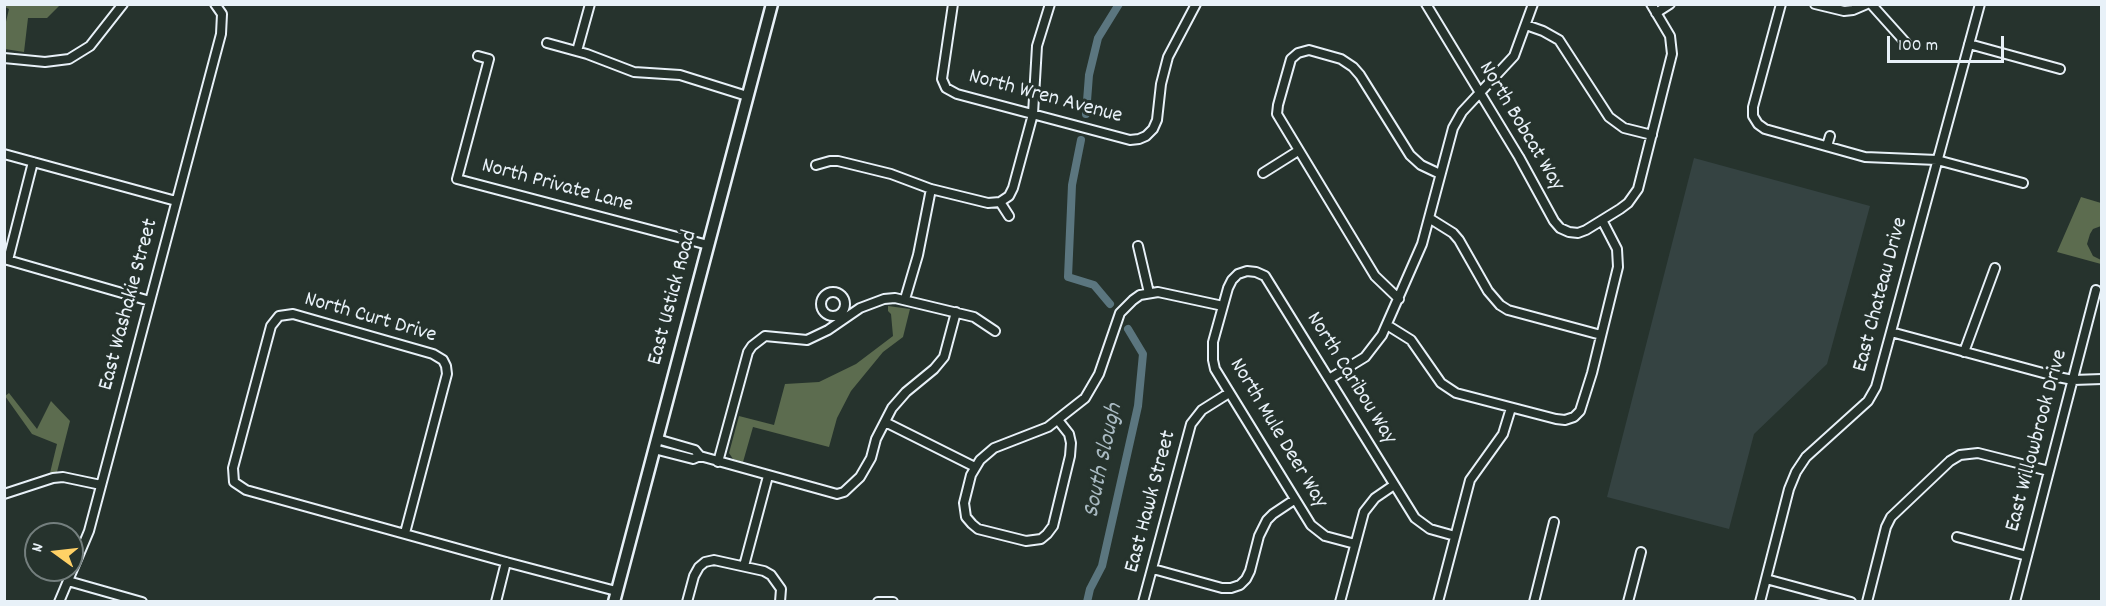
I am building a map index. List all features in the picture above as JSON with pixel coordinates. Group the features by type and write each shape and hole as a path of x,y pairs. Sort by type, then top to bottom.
{"main road":[{"name":"East Ustick Road","path":"615,596 772,4"}],"street":[{"path":"5,60 45,62 69,59 90,46 123,4"},
{"name":"East Washakie Street","path":"84,543 220,34 222,14 215,4"},
{"path":"577,51 590,4"},
{"name":"North Wren Avenue","path":"953,4 942,79 946,88 957,94 1130,140 1146,136 1157,120 1161,84 1168,57 1196,4"},
{"path":"816,165 838,161 891,174 931,189 988,203 999,202 1009,196 1033,114 1036,46 1050,4"},
{"name":"North Bobcat Way","path":"1426,4 1519,157 1554,221 1560,228 1578,233 1620,209 1634,197 1638,189 1672,54 1670,36 1651,4"},
{"path":"1329,379 1372,351 1387,325 1419,254 1453,128 1462,112 1514,56 1533,4"},
{"path":"1656,13 1670,4"},
{"path":"1781,4 1756,97 1753,116 1758,124 1765,129 1874,158 1937,160 2023,183"},
{"path":"1815,4 1844,11 1869,4 1906,43"},
{"name":"East Chateau Drive","path":"1760,602 1789,489 1796,472 1806,457 1868,401 1876,387 1980,4"},
{"path":"1526,25 1559,40 1609,117 1624,128 1652,135"},
{"path":"547,43 577,51 634,72 680,75 747,96"},
{"path":"1969,44 2061,69"},
{"path":"1399,299 1375,276 1277,114 1287,67 1291,59 1298,53 1309,50 1341,59 1353,67 1410,155 1421,165 1440,174"},
{"name":"North Private Lane","path":"478,56 489,59 457,179 708,245"},
{"path":"1827,146 1830,136"},
{"path":"1263,173 1298,151"},
{"path":"4,154 176,201"},
{"path":"33,162 6,259 150,301"},
{"path":"905,299 918,255 931,189"},
{"path":"999,202 1009,216"},
{"path":"1429,218 1453,233 1459,240 1488,291 1500,305 1508,310 1601,335"},
{"path":"1387,325 1412,340 1436,376 1448,389 1456,393 1556,419 1565,420 1574,417 1580,411 1618,267 1617,249 1602,220"},
{"path":"1138,246 1149,292"},
{"path":"1964,352 1995,268"},
{"name":"North Caribou Way","path":"1223,306 1228,288 1238,274 1247,271 1264,276 1410,511 1430,529 1455,536"},
{"name":"East Willowbrook Drive","path":"2014,602 2096,290"},
{"path":"1058,420 1069,434 1071,443 1053,526 1041,539 1026,541 978,529 966,517 964,503 975,467 986,453 1040,431 1058,420 1084,398 1095,383 1120,314 1132,300 1149,292 1167,292 1223,306"},
{"path":"718,462 748,352 765,336 807,340 841,318 884,299 905,299 974,317 995,331"},
{"name":"North Mule Deer Way","path":"1223,306 1213,342 1215,369 1305,518 1325,536 1355,544"},
{"path":"655,444 693,459 700,456 837,494 844,492 860,477 871,458 892,408 944,357 956,312"},
{"name":"North Curt Drive","path":"405,534 447,374 446,366 433,354 293,314 279,316 271,326 262,359 233,468 234,482 246,490 506,562 615,596"},
{"path":"1891,332 2073,380 2102,379"},
{"name":"East Hawk Street","path":"1143,602 1191,424 1202,410 1229,393"},
{"path":"1438,602 1470,480 1503,434 1511,408"},
{"path":"885,422 975,467"},
{"path":"1867,602 1886,527 1891,517 1950,461 1960,455 1978,453 2049,471"},
{"path":"744,566 768,476"},
{"path":"4,494 53,477 101,485"},
{"path":"1340,602 1361,521 1369,504 1394,485"},
{"path":"1153,569 1222,588 1240,585 1246,579 1259,536 1267,520 1273,513 1294,500"},
{"path":"1534,602 1554,522"},
{"path":"1957,537 2026,556"},
{"path":"1630,601 1641,552"},
{"path":"687,602 694,576 699,567 705,562 720,560 764,571 777,582 781,589 780,602"},
{"path":"496,602 506,562"},
{"path":"1766,579 1851,602"},
{"name":"East Washakie Street","path":"59,602 68,582"},
{"path":"72,582 142,602"},
{"path":"878,602 893,602"}],"shaded area":[{"path":"1694,158 1870,206 1827,364 1754,434 1729,529 1607,497"}],"green space":[{"path":"5,4 60,5 47,18 28,18 24,52 5,49 5,26 9,9 5,7"},
{"path":"2081,197 2101,203 2101,226 2093,229 2087,244 2093,256 2101,260 2101,264 2057,252"},
{"path":"888,306 910,309 903,337 883,352 851,391 837,418 829,447 753,427 743,462 733,459 729,453 739,416 774,425 785,384 819,382 856,364 893,336"},
{"path":"9,393 37,429 51,401 70,421 57,472 50,473 57,444 32,434 5,396"}],"waterway":[{"name":"South Slough","path":"1086,114 1089,75 1098,38 1119,4"},
{"name":"South Slough","path":"1081,140 1072,185 1068,277 1094,285 1110,304"},
{"name":"South Slough","path":"1087,602 1090,589 1102,566 1138,406 1143,354 1128,329"}]}
